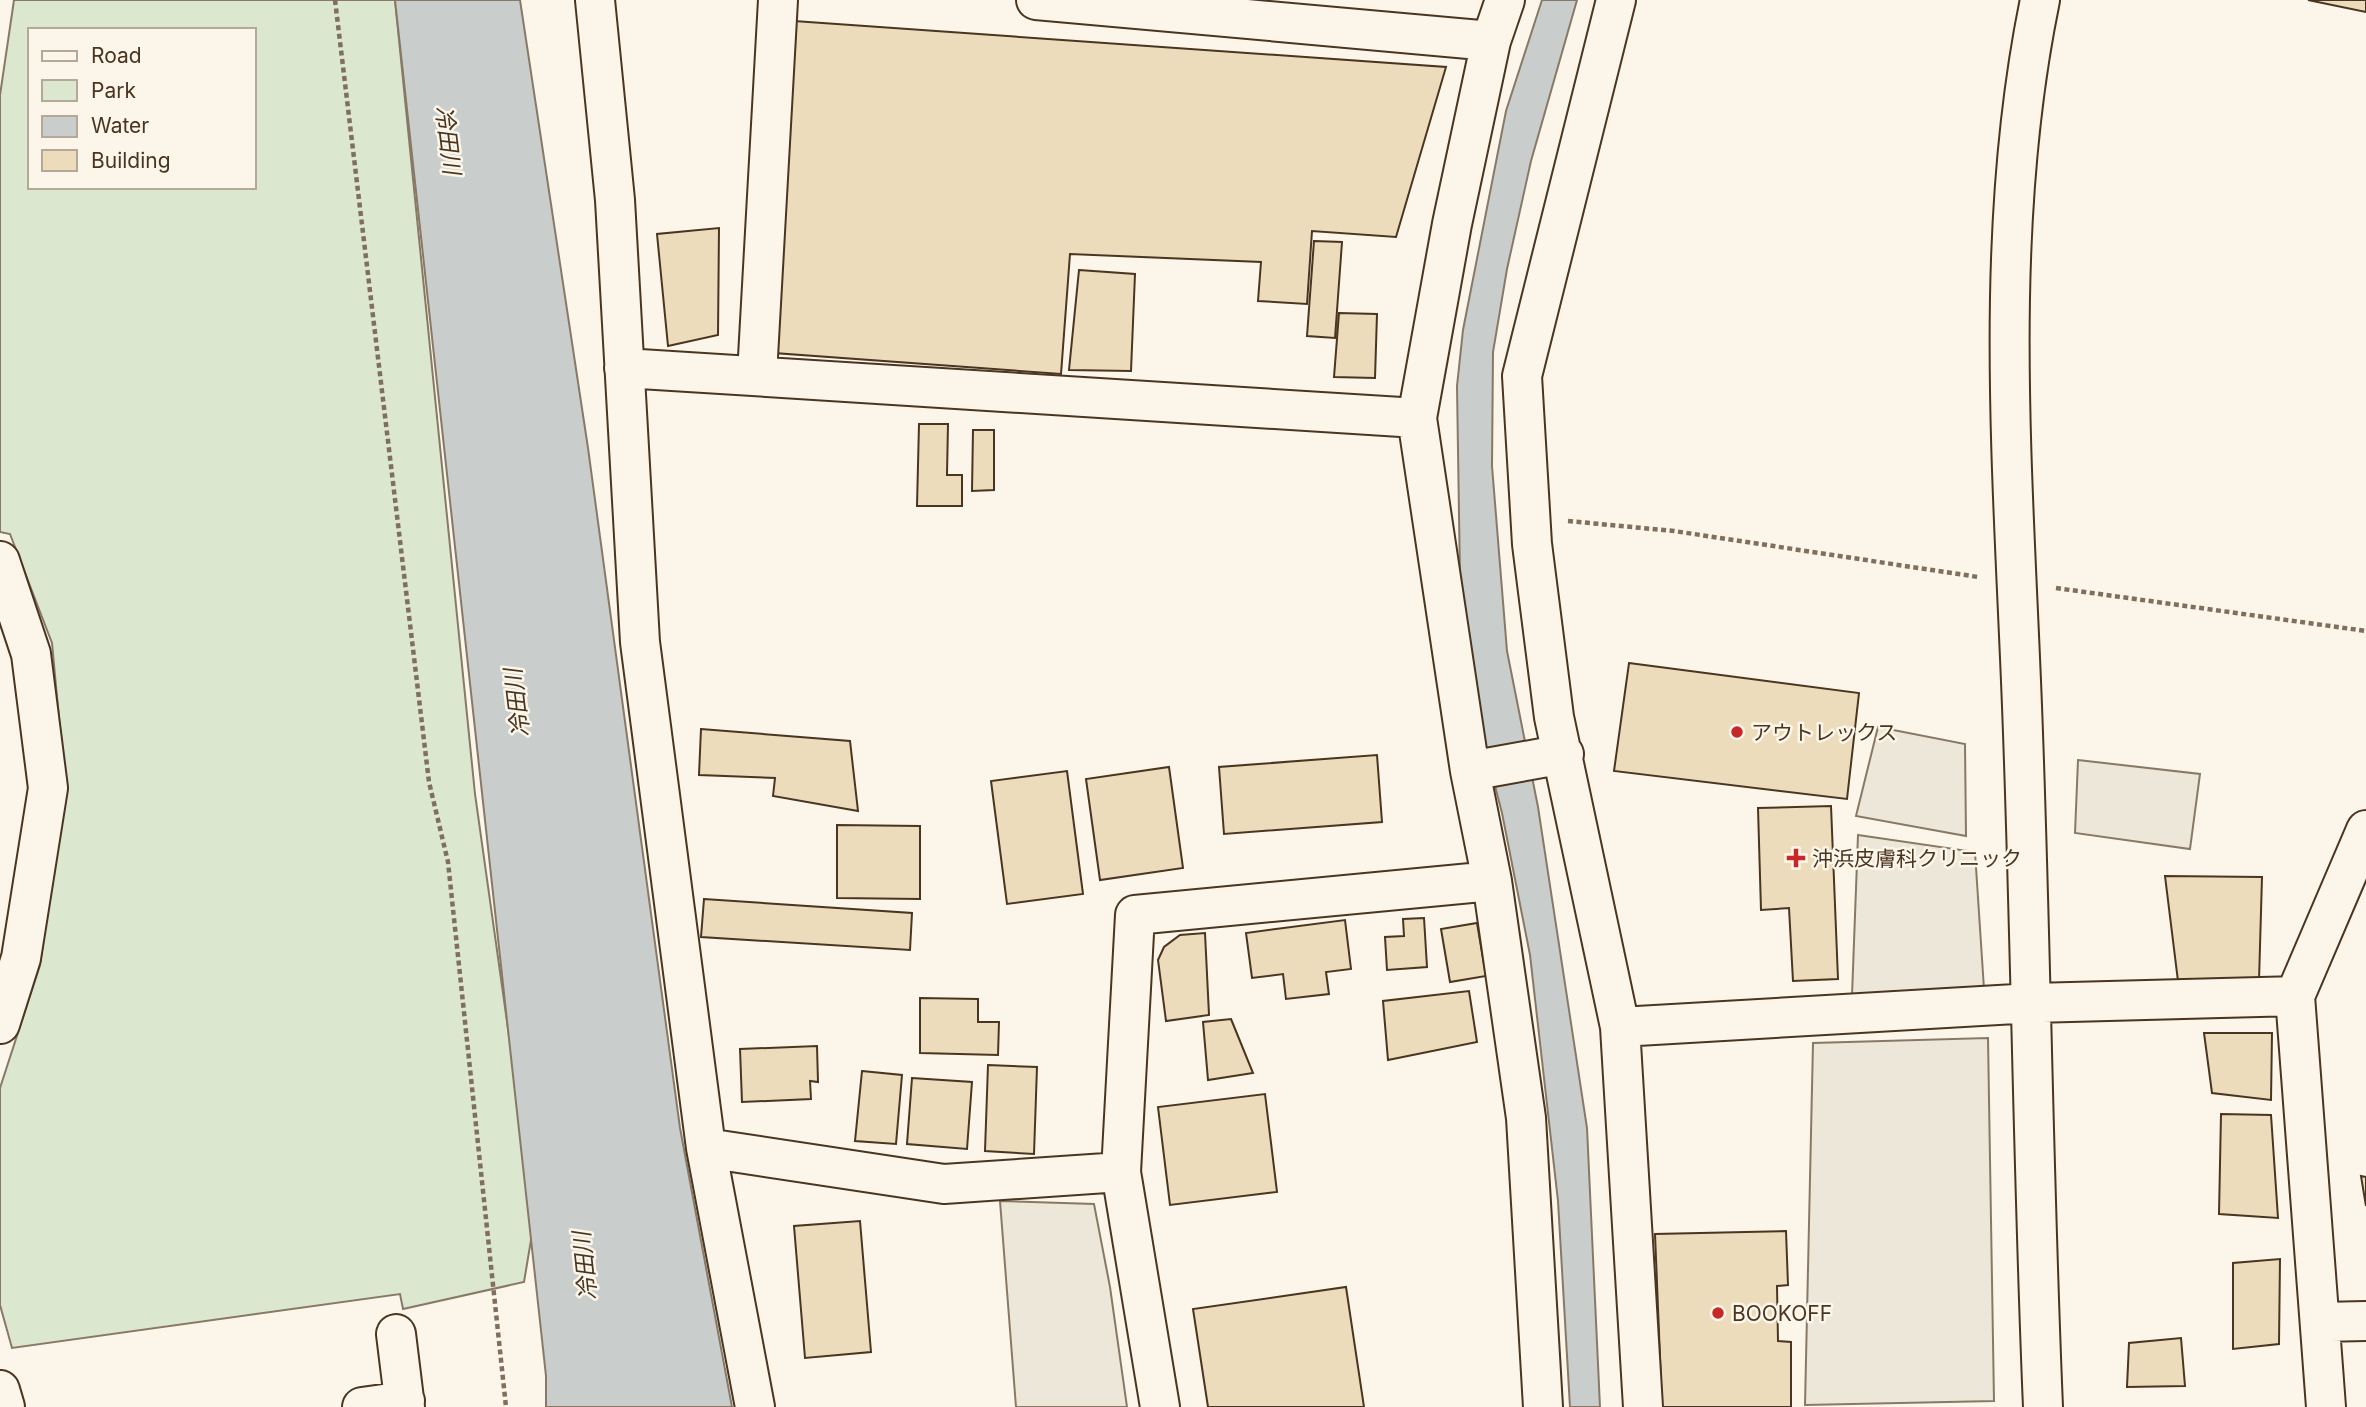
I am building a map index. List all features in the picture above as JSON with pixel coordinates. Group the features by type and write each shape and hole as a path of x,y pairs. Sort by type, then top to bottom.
{"street":[{"path":"603,0 595,0 615,200 640,642 706,1148 755,1407"},
{"path":"757,375 778,0"},
{"path":"1036,0 1491,41"},
{"path":"1505,0 1491,41 1452,223 1417,418 1470,771 1492,881 1526,1118 1543,1407"},
{"path":"1616,0 1522,376 1532,544 1554,717 1620,1027 1643,1407"},
{"path":"2040,0 2029,54 2013,205 2008,321 2033,1003 2043,1407"},
{"path":"624,368 1417,418"},
{"path":"0,561 32,654 48,789 21,958 0,1024"},
{"path":"1470,771 1564,754"},
{"path":"2326,1407 2295,996 2366,830"},
{"path":"1160,1407 1121,1172 1135,915 1492,881"},
{"path":"1620,1027 2033,1003 2295,996"},
{"path":"706,1148 944,1184 1121,1172"},
{"path":"2321,1322 2366,1321"},
{"path":"362,1407 405,1404 396,1334"},
{"path":"0,1391 5,1407"}],"path":[{"path":"335,0 429,782 448,862 506,1407"},
{"path":"1564,520 1674,531 2018,583 2366,631"}],"green space":[{"path":"14,0 395,0 475,794 521,1121 532,1234 524,1282 403,1309 400,1294 12,1348 0,1305 0,1088 40,965 65,783 52,643 10,534 0,532 0,95"}],"shaded area":[{"path":"1878,727 1965,744 1966,836 1856,816"},
{"path":"2078,760 2200,774 2190,849 2075,833"},
{"path":"1858,835 1975,852 1984,989 1852,996"},
{"path":"1988,1038 1994,1401 1805,1405 1813,1043"},
{"path":"1000,1201 1094,1204 1110,1287 1127,1407 1016,1407"}],"water":[{"name":"冷田川","path":"395,0 520,0 588,448 680,1128 732,1407 546,1407 546,1376"},
{"path":"1542,0 1577,0 1531,161 1507,269 1493,352 1492,466 1507,651 1538,807 1587,1128 1600,1407 1570,1407 1558,1201 1530,955 1502,813 1481,732 1460,578 1457,386 1463,330 1506,111"}],"building":[{"path":"2308,0 2366,0 2366,12"},
{"path":"794,21 1446,67 1396,237 1312,231 1307,304 1258,301 1261,262 1070,254 1061,374 774,353"},
{"path":"719,228 718,335 668,346 657,234"},
{"path":"1314,241 1342,242 1335,338 1307,336"},
{"path":"1079,270 1135,274 1131,371 1069,370"},
{"path":"1339,313 1377,314 1375,378 1334,377"},
{"path":"919,424 948,424 947,475 962,475 962,506 917,506"},
{"path":"973,430 994,430 994,490 972,491"},
{"name":"アウトレックス","path":"1629,663 1859,693 1847,799 1614,771"},
{"path":"701,729 850,741 858,811 773,796 775,778 699,775"},
{"path":"1377,755 1382,822 1224,834 1219,767"},
{"path":"1169,767 1183,868 1100,880 1086,779"},
{"path":"1067,771 1083,894 1007,904 991,781"},
{"name":"沖浜皮膚科クリニック","path":"1831,806 1838,979 1793,981 1789,908 1761,910 1758,808"},
{"path":"837,825 920,826 920,899 837,898"},
{"path":"2165,876 2262,877 2259,981 2178,981"},
{"path":"704,899 912,913 910,950 701,937"},
{"path":"1424,918 1427,967 1387,970 1385,937 1404,936 1403,919"},
{"path":"1345,920 1351,969 1326,972 1329,994 1286,999 1283,974 1252,978 1246,933"},
{"path":"1477,923 1486,976 1450,982 1441,929"},
{"path":"1205,933 1209,1015 1166,1021 1158,960 1164,947 1180,935"},
{"path":"1469,991 1477,1042 1388,1060 1383,1001"},
{"path":"920,998 978,999 978,1022 999,1022 998,1055 920,1053"},
{"path":"1231,1019 1253,1073 1208,1080 1203,1022"},
{"path":"2204,1033 2272,1033 2271,1100 2212,1093"},
{"path":"817,1046 818,1082 810,1081 811,1099 742,1102 740,1049"},
{"path":"988,1065 1037,1067 1034,1154 985,1151"},
{"path":"862,1071 902,1075 896,1144 855,1141"},
{"path":"912,1078 972,1082 967,1149 907,1144"},
{"path":"1265,1094 1277,1192 1170,1205 1158,1107"},
{"path":"2221,1114 2271,1115 2278,1218 2219,1214"},
{"path":"2361,1176 2366,1177 2366,1206"},
{"path":"860,1221 871,1352 805,1358 794,1226"},
{"name":"BOOKOFF","path":"1786,1231 1788,1285 1777,1286 1778,1341 1791,1342 1791,1407 1662,1407 1655,1234"},
{"path":"2280,1259 2279,1344 2233,1349 2233,1263"},
{"path":"1346,1287 1364,1407 1208,1407 1193,1309"},
{"path":"2181,1338 2185,1386 2127,1387 2129,1343"}],"place":[{"name":"アウトレックス","path":"1737,732"},
{"name":"沖浜皮膚科クリニック","path":"1796,858"},
{"name":"BOOKOFF","path":"1718,1313"}]}
